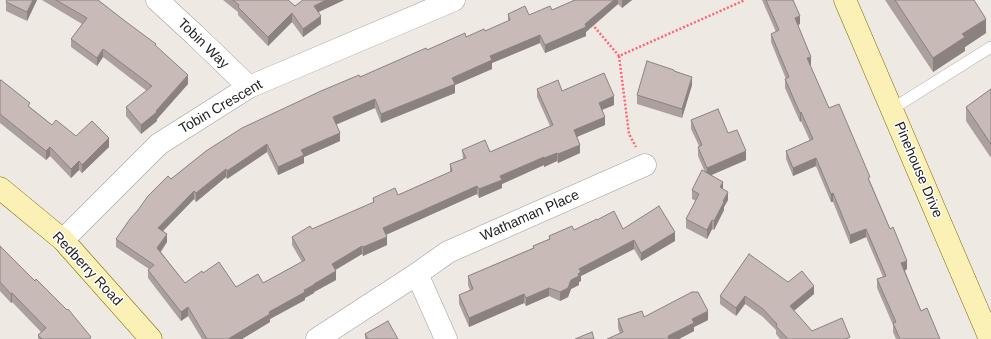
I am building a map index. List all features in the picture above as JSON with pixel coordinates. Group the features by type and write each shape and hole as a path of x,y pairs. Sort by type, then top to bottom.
{"street":[{"name":"Tobin Way","path":"156,0 249,87"},
{"name":"Tobin Crescent","path":"62,240 159,144 249,87 454,0"},
{"name":"Pinehouse Drive","path":"845,0 990,339"},
{"name":"Wathaman Place","path":"318,339 418,274 448,252 645,165"},
{"name":"Redberry Road","path":"0,188 62,240 151,339"},
{"path":"418,274 446,339"}],"lane":[{"path":"892,109 991,47"}],"path":[{"path":"618,56 745,0"},
{"path":"591,22 618,56 629,134"}],"building":[{"path":"7,0 33,0 27,12 6,2"},
{"path":"56,0 98,0 156,44 155,45 188,75 156,111 157,112 141,125 126,107 152,86 103,49 97,58 71,39 87,18"},
{"path":"233,0 288,0 295,6 303,0 326,0 314,6 321,16 303,29 292,13 268,37"},
{"path":"575,0 614,0 585,24 586,27 545,45 540,35 490,56 492,60 452,78 455,84 381,114 375,99 333,117 340,133 301,150 304,155 278,167 267,144 227,171 226,169 196,193 194,191 158,228 167,234 157,248 185,283 202,271 203,273 219,262 236,287 258,274 263,283 305,260 292,237 310,226 312,229 374,202 373,198 395,188 398,195 452,171 450,164 466,158 462,150 485,140 490,152 553,125 537,89 558,80 562,91 604,73 614,96 599,103 605,117 574,130 580,145 558,154 544,157 500,176 502,180 479,189 477,186 383,228 387,237 363,247 362,246 332,264 336,271 304,290 305,292 269,312 270,314 228,339 207,339 188,307 181,312 148,270 154,265 116,239 148,196 168,176 171,179 206,151 242,128 321,91 359,75 360,77 426,48 427,50 465,33 466,37 484,29 485,31 510,20 508,14 525,6 529,15 550,6 552,10"},
{"path":"766,0 793,0 800,16 795,18 811,57 807,58 829,108 839,104 890,229 893,227 907,261 901,263 921,311 927,308 940,339 900,339 893,323 896,322 877,279 886,276 866,229 850,235 833,193 831,194 816,158 793,168 786,151 813,139 785,79 789,77 771,34 779,30"},
{"path":"895,0 974,0 986,19 962,34 965,37 933,58"},
{"path":"647,61 692,77 682,109 637,95"},
{"path":"1,80 30,103 28,106 52,125 56,120 76,136 92,121 109,138 82,165 79,161 71,169 50,147 46,151 0,114"},
{"path":"991,89 991,144 966,107"},
{"path":"718,109 728,133 737,130 746,151 707,168 698,147 702,145 691,120"},
{"path":"702,170 723,182 720,187 728,192 714,221 712,220 707,230 686,219 699,194 692,190"},
{"path":"659,206 675,232 641,253 634,240 579,269 581,272 578,274 579,276 571,280 568,288 560,292 549,288 526,298 524,294 469,318 459,295 473,289 468,276 534,248 533,246 550,239 549,236 572,226 574,230 614,211 623,229"},
{"path":"0,246 35,281 36,279 67,310 68,309 91,337 89,339 42,339 38,335 46,328 0,282"},
{"path":"749,254 788,282 802,271 814,286 790,306 812,331 842,318 850,337 845,339 788,339 763,309 745,296 736,308 720,296"},
{"path":"692,292 698,292 708,311 692,319 694,323 668,336 669,339 607,339 623,332 618,319 642,311 644,317"},
{"path":"388,321 398,339 368,339 365,334"},
{"path":"592,332 594,339 575,339"}]}
